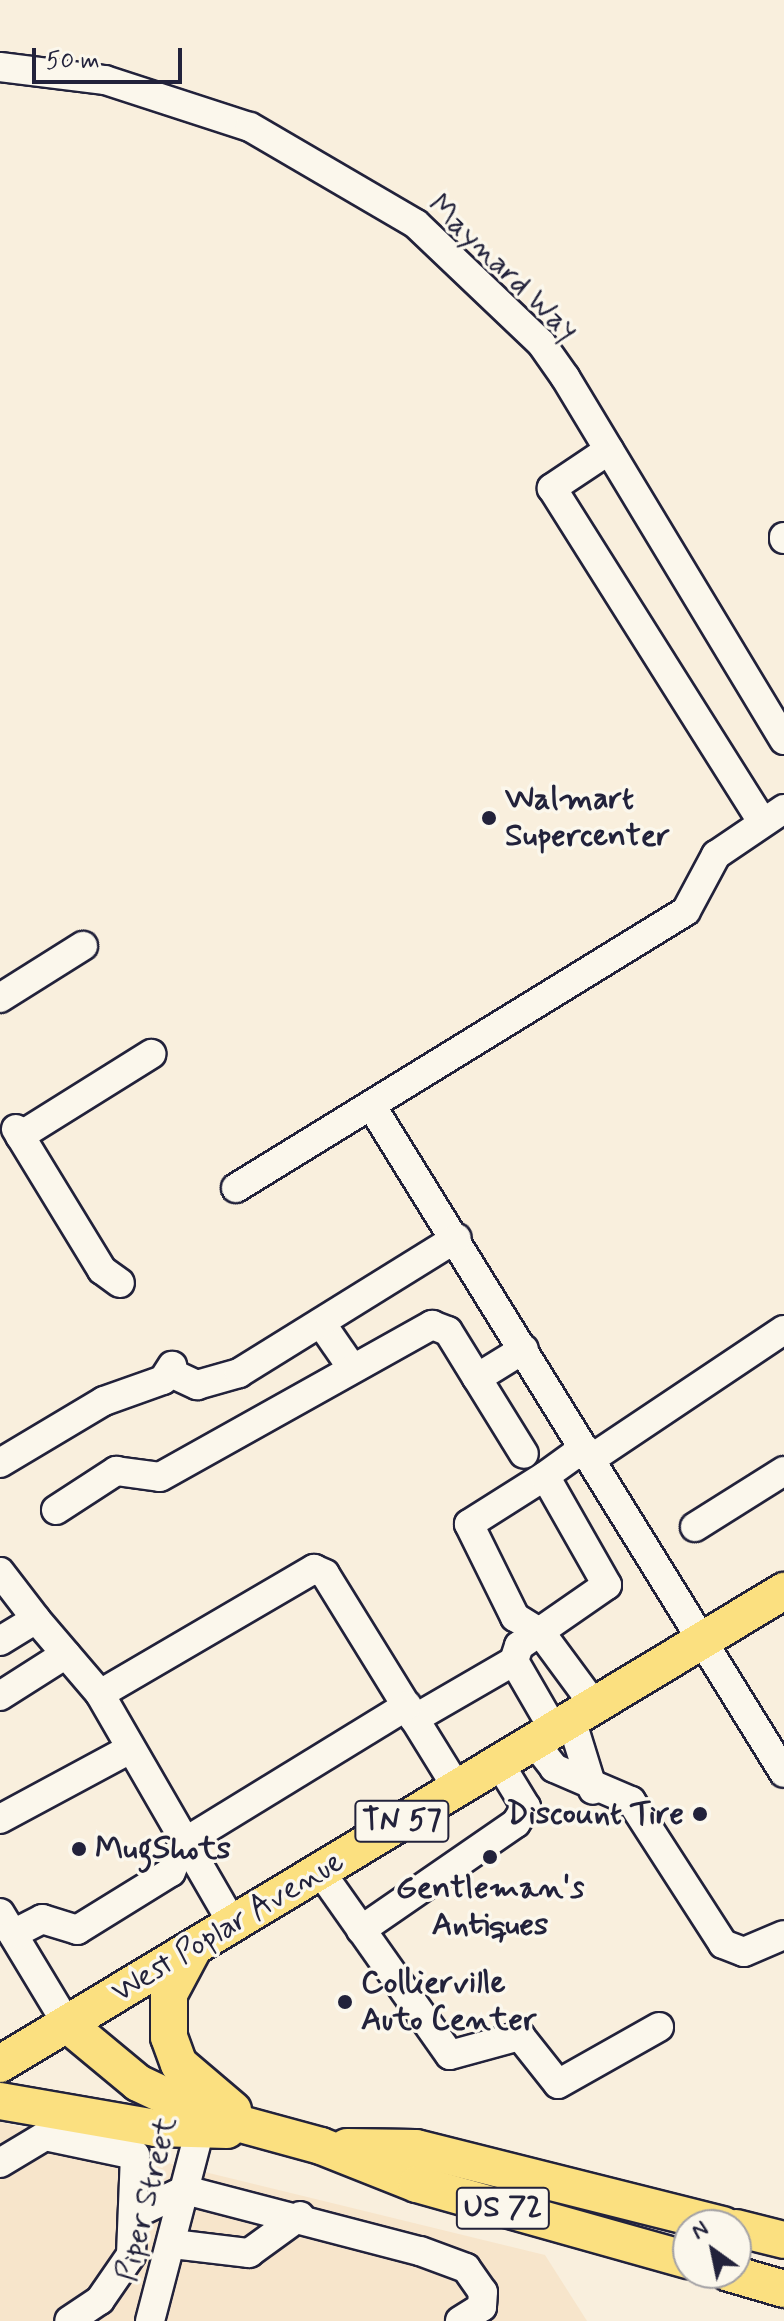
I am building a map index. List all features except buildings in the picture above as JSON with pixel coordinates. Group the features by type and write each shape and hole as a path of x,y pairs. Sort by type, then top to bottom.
{"main road":[{"name":"West Poplar Avenue","path":"0,2064 784,1591"},
{"path":"194,1947 177,1971 167,2023 179,2064 204,2113"},
{"name":"US 72","path":"67,2024 138,2083 204,2113 321,2146 417,2184 672,2256"},
{"name":"US 72","path":"0,2101 204,2113"},
{"name":"US 72","path":"321,2146 416,2148 672,2212"},
{"path":"752,2232 784,2240"}],"street":[{"name":"Maynard Way","path":"0,67 105,80 188,104 347,178 416,224 541,343 784,740"},
{"path":"236,1188 692,907 716,855 773,815 552,488 609,450"},
{"path":"0,998 83,946"},
{"path":"120,1283 102,1270 18,1132 151,1054"},
{"path":"371,1105 457,1238 700,1641 784,1773"},
{"path":"0,1463 104,1401 171,1375 224,1380 457,1238"},
{"path":"321,1323 352,1368"},
{"path":"56,1510 116,1471 160,1477 352,1368 441,1324 524,1454"},
{"path":"593,1790 563,1724 541,1633 515,1617 469,1524 784,1330"},
{"path":"477,1378 524,1349"},
{"path":"695,1527 784,1471"},
{"path":"67,2024 6,1923 42,1919 77,1930 171,1872 183,1843 410,1713 514,1661 519,1646 607,1585 545,1476"},
{"path":"100,1694 314,1569 325,1574 457,1788"},
{"path":"0,1572 100,1694 183,1843 233,1924"},
{"path":"0,1641 36,1619"},
{"path":"0,1696 66,1654"},
{"path":"514,1661 563,1724 554,1768 593,1790 622,1792 631,1801 723,1944 744,1952 784,1935"},
{"path":"0,1819 130,1749"},
{"path":"361,1930 516,1823 526,1807 499,1763"},
{"path":"320,1871 450,2055 520,2036 554,2084 659,2027"},
{"name":"Piper Street","path":"150,2321 173,2244 204,2113"},
{"path":"0,2163 45,2136 135,2155 131,2255 100,2300 69,2321"},
{"path":"133,2215 185,2190 300,2216 466,2268 483,2292 482,2307 460,2321"},
{"path":"173,2244 249,2253 300,2216"}],"shaded area":[{"path":"0,2122 545,2255 587,2321 0,2321"}],"place":[{"name":"Walmart Supercenter","path":"489,818"},
{"name":"Discount Tire","path":"700,1814"},
{"name":"MugShots","path":"79,1849"},
{"name":"Gentleman's Antiques","path":"490,1857"},
{"name":"Collierville Auto Center","path":"345,2002"}]}
